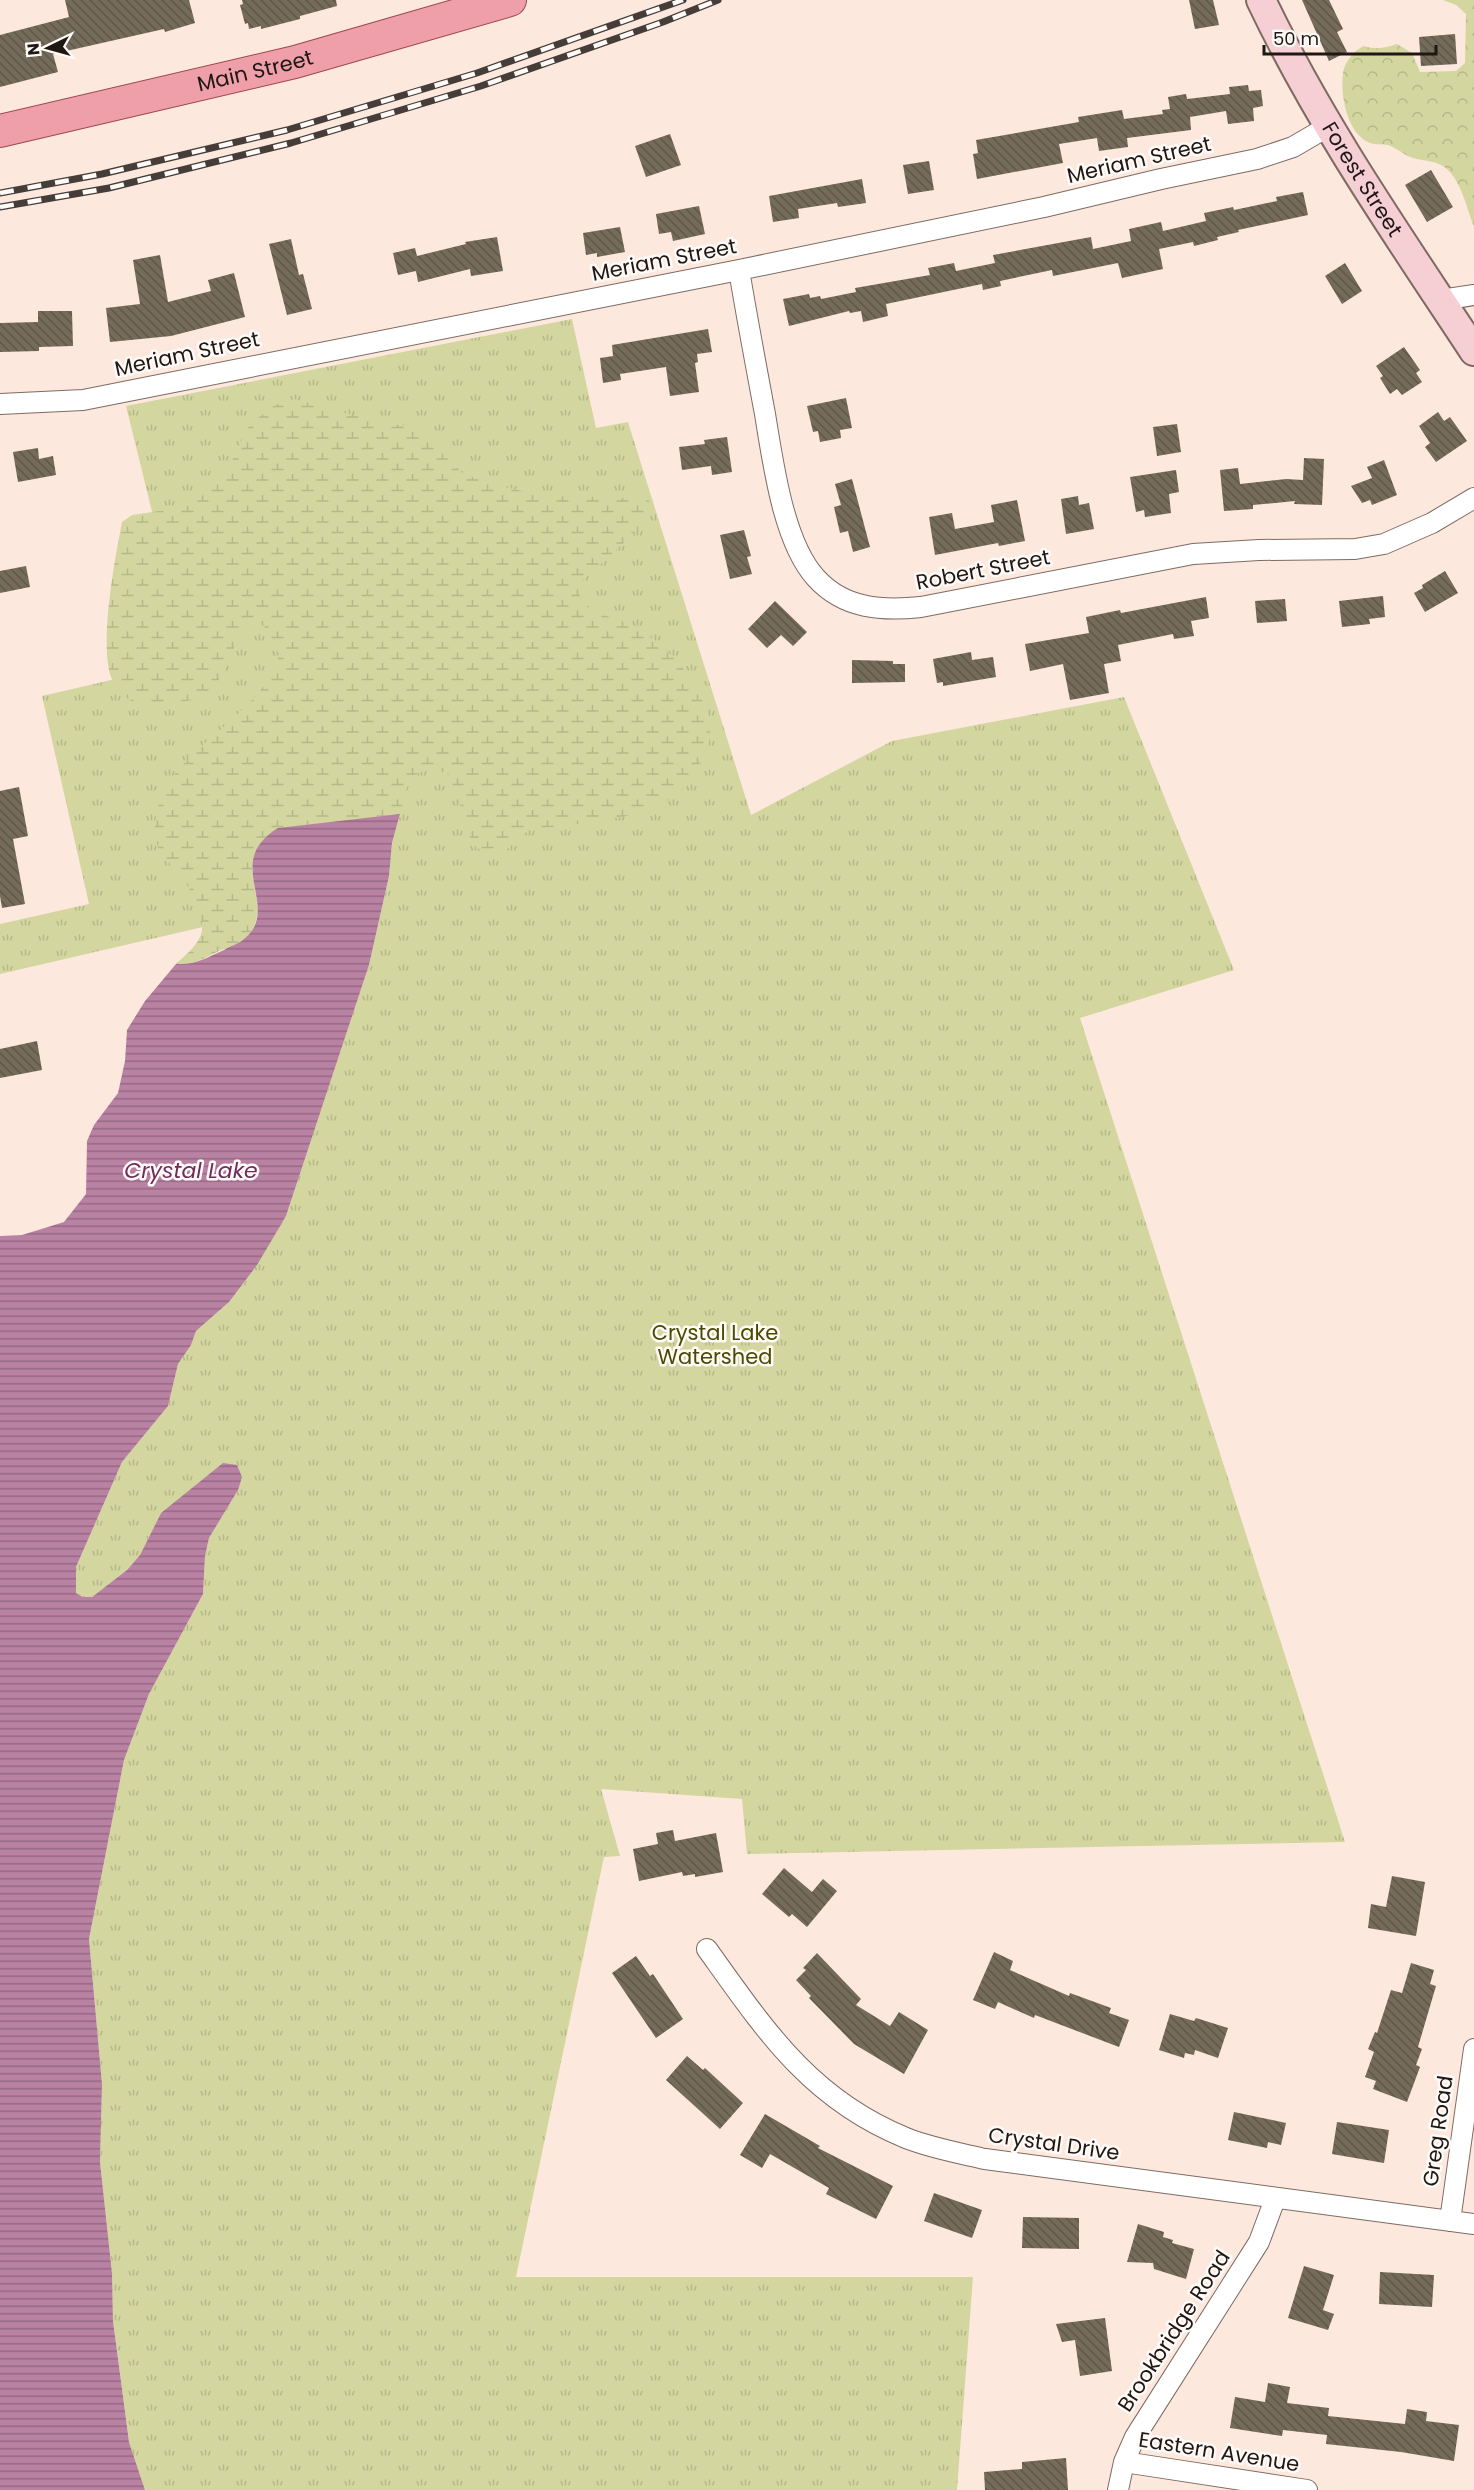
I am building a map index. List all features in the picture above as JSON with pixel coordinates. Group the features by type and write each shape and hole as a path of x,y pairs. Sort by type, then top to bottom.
{"main road":[{"name":"Main Street","path":"0,131 295,63 510,0"},
{"name":"Forest Street","path":"1261,0 1329,126 1474,351"}],"street":[{"name":"Meriam Street","path":"0,404 83,400 739,270 1257,159 1293,147 1329,126"},
{"name":"Robert Street","path":"739,270 779,489 795,543 817,579 837,596 863,607 894,610 921,607 1193,554 1365,547 1400,538 1432,523 1474,498"},
{"path":"1441,300 1474,295"},
{"name":"Crystal Drive","path":"707,1949 760,2024 804,2073 830,2095 879,2126 926,2145 985,2159 1474,2224"},
{"name":"Greg Road","path":"1450,2221 1474,2049"},
{"name":"Brookbridge Road","path":"1118,2490 1124,2462 1148,2415 1259,2242 1275,2199"},
{"name":"Eastern Avenue","path":"1124,2462 1307,2490"}],"green space":[{"path":"1443,0 1474,0 1474,227 1461,192 1446,168 1437,163 1413,158 1388,145 1372,144 1362,138 1351,123 1344,103 1342,83 1345,66 1353,54 1364,46 1380,48 1397,44 1412,53 1420,72 1456,71 1465,63 1466,14 1456,5"},
{"name":"Crystal Lake Watershed","path":"572,319 596,428 628,422 751,815 892,741 1124,697 1234,970 1080,1018 1345,1842 747,1854 742,1799 601,1789 620,1856 604,1857 516,2277 973,2277 957,2490 145,2490 129,2442 113,2321 112,2273 100,2162 102,2084 89,1939 124,1760 149,1694 203,1594 205,1556 209,1538 238,1490 161,1513 140,1555 127,1570 92,1597 83,1597 76,1593 76,1567 122,1462 168,1406 178,1364 191,1345 196,1331 229,1302 286,1216 369,965 389,876 392,843 400,815 278,828 251,868 259,914 0,974 0,924 89,904 42,696 189,662 126,406"},
{"path":"294,399 386,424 415,426 462,473 485,482 542,496 646,498 654,506 644,524 578,585 580,595 584,604 590,609 642,631 664,647 676,660 697,690 705,707 710,739 693,777 683,789 668,800 631,815 590,823 530,830 501,852 484,851 472,843 458,796 447,773 433,771 416,774 411,779 400,814 278,828 262,841 254,855 252,870 257,913 254,926 236,945 203,959 176,964 198,941 202,922 189,888 158,847 155,825 160,802 165,789 185,762 254,698 273,673 278,652 268,631 262,625 252,625 241,629 221,676 211,690 204,695 195,699 161,704 140,703 126,697 111,677 107,644 109,600 122,522 132,515 195,504 231,463 247,429 254,421 275,405"}],"water":[{"name":"Crystal Lake","path":"400,814 392,843 389,876 369,965 286,1216 257,1265 229,1302 196,1331 191,1345 178,1364 168,1406 122,1462 76,1567 76,1593 83,1597 92,1597 127,1570 140,1555 161,1513 223,1463 237,1465 242,1477 238,1490 209,1538 205,1556 203,1594 149,1694 124,1760 89,1939 102,2084 100,2162 112,2273 113,2321 129,2442 145,2490 0,2490 0,1236 22,1235 64,1222 86,1194 87,1141 94,1125 118,1093 125,1061 127,1030 145,1001 176,964 195,962 224,950 242,941 254,926 258,913 252,870 254,856 262,842 278,828"}],"building":[{"path":"65,0 189,0 195,23 165,32 164,29 53,54 58,72 0,87 0,35 69,17"},
{"path":"242,0 336,0 337,6 300,16 300,19 261,29 261,26 249,29 248,23 245,24 240,5 243,4"},
{"path":"1189,0 1213,0 1219,25 1195,29"},
{"path":"1302,0 1329,0 1343,29 1337,32 1347,52 1329,61"},
{"path":"1455,34 1457,64 1421,66 1419,37"},
{"path":"1248,85 1249,91 1261,90 1263,106 1253,108 1254,121 1228,124 1226,111 1190,117 1191,130 1127,138 1128,147 1099,151 1097,138 1059,144 1063,163 977,179 973,154 978,153 976,140 1079,122 1078,117 1122,110 1124,119 1163,114 1162,110 1170,109 1168,97 1186,94 1187,99 1230,94 1229,87"},
{"path":"670,134 681,165 646,177 635,146"},
{"path":"929,161 934,190 908,194 903,165"},
{"path":"1431,170 1453,207 1427,222 1405,185"},
{"path":"862,179 866,203 838,207 837,203 798,209 799,218 773,222 769,196"},
{"path":"1303,192 1308,215 1238,230 1239,232 1217,237 1218,240 1194,246 1193,242 1159,249 1163,269 1122,278 1118,263 1053,276 1052,270 1000,281 1001,286 983,290 982,284 886,304 888,316 863,322 861,311 850,313 849,311 789,326 783,299 809,294 810,298 820,296 821,299 856,292 855,288 930,275 928,268 954,263 956,271 995,263 993,255 1091,237 1093,249 1131,241 1129,229 1161,222 1163,231 1206,221 1204,213 1233,207 1234,210 1277,201 1276,197"},
{"path":"699,206 705,234 673,241 671,232 659,234 656,214"},
{"path":"620,227 625,252 597,257 597,253 586,255 583,233"},
{"path":"497,237 503,271 471,276 470,269 418,282 416,271 398,275 393,253 415,248 417,256 466,244 465,242"},
{"path":"291,239 299,275 303,274 312,309 287,315 269,244"},
{"path":"160,255 168,302 211,291 208,280 234,273 245,317 171,336 110,342 106,308 140,304 133,260"},
{"path":"1345,263 1362,291 1342,304 1325,276"},
{"path":"38,311 72,311 73,346 39,347 39,351 0,352 0,323 38,322"},
{"path":"708,329 712,352 697,354 698,362 695,363 699,392 670,396 666,367 620,374 621,380 603,383 600,358 613,356 612,345"},
{"path":"1404,347 1420,370 1416,373 1422,382 1402,395 1397,389 1390,394 1376,366"},
{"path":"846,398 852,428 840,430 841,438 820,442 818,431 813,432 807,406"},
{"path":"1438,412 1444,421 1450,417 1467,441 1436,462 1425,447 1430,443 1419,426"},
{"path":"1177,424 1181,452 1157,456 1153,427"},
{"path":"727,437 732,472 712,475 711,466 682,470 679,447 705,444 704,440"},
{"path":"38,448 39,459 53,456 56,475 18,482 13,452"},
{"path":"1304,458 1324,459 1322,505 1294,504 1295,501 1253,505 1253,509 1224,511 1220,470 1238,468 1240,484 1286,479 1303,480"},
{"path":"1384,460 1397,495 1372,505 1370,500 1362,503 1351,486 1372,478 1367,467"},
{"path":"1176,470 1179,492 1169,494 1171,513 1145,517 1144,510 1136,512 1130,477"},
{"path":"852,479 870,547 853,552 848,531 840,533 834,507 841,505 835,484"},
{"path":"1078,496 1079,505 1089,503 1094,529 1066,534 1061,499"},
{"path":"1017,500 1025,541 999,546 998,543 935,555 929,517 952,513 955,529 994,522 991,505"},
{"path":"744,530 751,556 747,557 752,574 730,579 720,535"},
{"path":"26,566 30,587 0,593 0,571"},
{"path":"1445,571 1458,593 1425,612 1414,593 1423,588 1422,585"},
{"path":"1383,596 1385,617 1369,619 1370,624 1342,627 1339,601"},
{"path":"1206,597 1209,618 1191,621 1194,636 1174,639 1173,634 1118,645 1121,661 1104,664 1109,693 1070,700 1063,664 1030,671 1025,644 1089,633 1086,617 1120,610 1121,613"},
{"path":"1285,599 1287,621 1257,623 1255,601"},
{"path":"775,601 807,632 793,646 781,635 767,648 748,629"},
{"path":"971,652 972,660 993,657 996,677 943,686 943,682 937,683 933,659"},
{"path":"852,660 893,661 893,664 905,664 905,682 852,683"},
{"path":"19,787 28,836 13,839 25,904 2,908 0,791"},
{"path":"37,1041 42,1070 0,1078 0,1049"},
{"path":"673,1830 675,1841 716,1833 723,1872 695,1877 695,1874 683,1876 682,1872 639,1881 633,1849 658,1844 656,1833"},
{"path":"784,1868 812,1892 823,1879 837,1891 807,1927 792,1914 789,1917 762,1894"},
{"path":"1392,1876 1425,1882 1416,1936 1368,1928 1371,1904 1386,1907"},
{"path":"994,1952 1013,1961 1010,1970 1069,1996 1070,1993 1111,2008 1109,2013 1129,2020 1119,2047 1035,2015 1034,2018 998,2002 995,2009 973,2000"},
{"path":"817,1953 861,1999 856,2005 890,2026 899,2012 928,2030 904,2074 854,2044 809,1998 811,1996 796,1980 806,1970 803,1968"},
{"path":"636,1956 650,1976 653,1974 683,2019 656,2038 612,1973"},
{"path":"1411,1963 1434,1970 1430,1984 1436,1986 1418,2047 1422,2049 1416,2065 1420,2067 1407,2102 1373,2089 1376,2081 1365,2077 1374,2052 1368,2049 1375,2032 1377,2033 1391,1990 1402,1993"},
{"path":"1170,2014 1194,2021 1196,2018 1228,2028 1218,2058 1195,2050 1194,2055 1185,2053 1184,2058 1159,2050"},
{"path":"687,2056 703,2070 705,2068 743,2103 720,2129 666,2080"},
{"path":"1234,2112 1286,2123 1281,2145 1268,2142 1267,2148 1228,2140"},
{"path":"765,2114 820,2146 818,2148 893,2186 876,2219 826,2194 829,2188 770,2154 762,2168 740,2155"},
{"path":"1337,2122 1389,2130 1384,2163 1332,2154"},
{"path":"934,2193 982,2210 972,2238 924,2221"},
{"path":"1023,2217 1079,2218 1079,2249 1022,2248"},
{"path":"1138,2224 1164,2232 1163,2237 1173,2240 1172,2243 1194,2249 1186,2279 1154,2269 1153,2263 1127,2262"},
{"path":"1304,2266 1334,2275 1323,2310 1334,2314 1328,2330 1288,2318"},
{"path":"1380,2272 1434,2275 1432,2307 1379,2304"},
{"path":"1105,2318 1112,2371 1080,2376 1075,2340 1062,2342 1056,2324"},
{"path":"1268,2383 1290,2387 1287,2403 1329,2408 1328,2416 1405,2424 1407,2409 1427,2412 1426,2421 1459,2425 1454,2461 1401,2452 1326,2444 1327,2435 1283,2430 1282,2436 1230,2428 1235,2397 1265,2402"},
{"path":"1066,2458 1068,2490 985,2490 984,2472 1022,2469 1022,2462"}],"railway":[{"path":"0,193 102,174 287,130 477,73 683,0"},
{"path":"0,207 109,188 291,143 481,86 663,22 718,0"}]}
